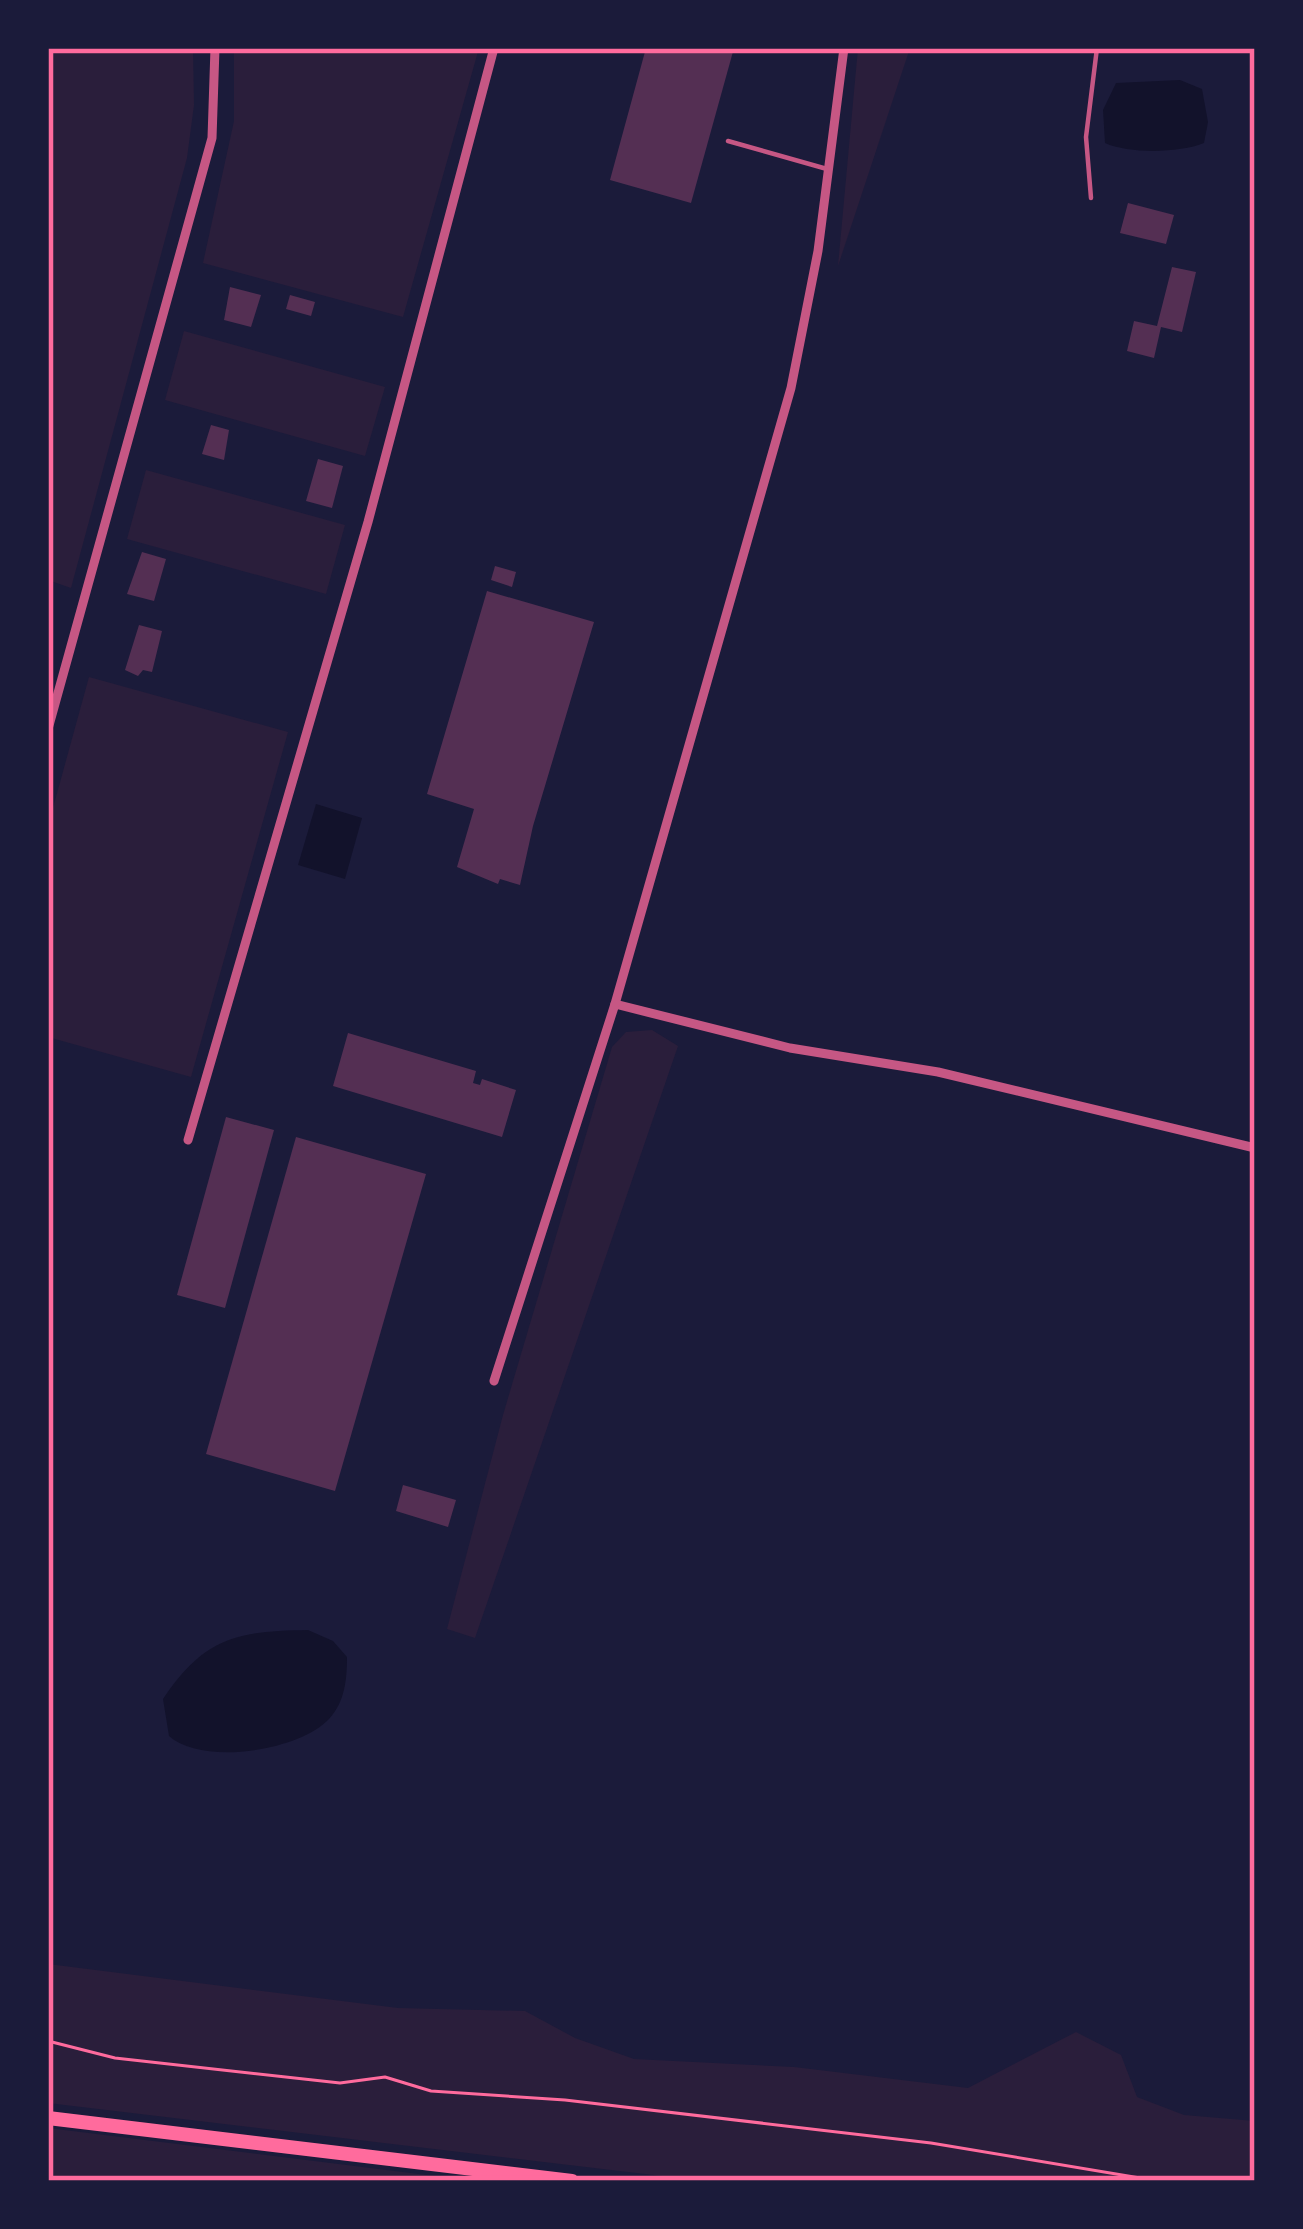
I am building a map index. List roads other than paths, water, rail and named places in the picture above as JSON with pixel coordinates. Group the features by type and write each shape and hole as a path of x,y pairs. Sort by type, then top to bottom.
{"main road":[{"path":"48,2118 572,2181"}],"street":[{"path":"48,729 212,138 214,48"},
{"path":"188,1140 368,522 494,48"},
{"path":"494,1381 615,1004 791,388 811,299 844,48"},
{"path":"615,1004 790,1048 938,1072 1255,1148"}],"lane":[{"path":"1091,198 1086,137 1097,48"},
{"path":"728,141 830,170"}]}
